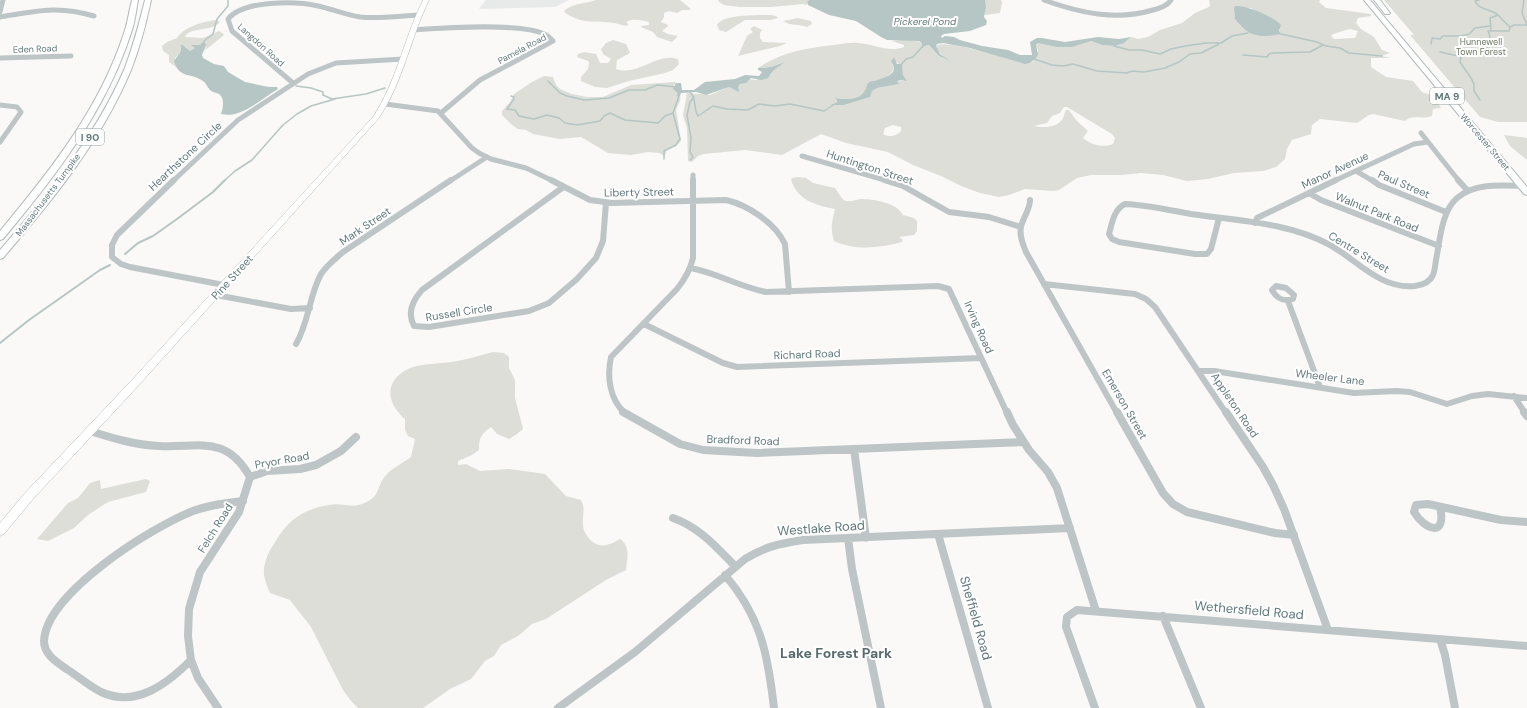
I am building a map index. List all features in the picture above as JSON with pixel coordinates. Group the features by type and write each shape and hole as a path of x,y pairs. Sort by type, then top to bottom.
{"highway":[{"name":"Massachusetts Turnpike","path":"0,238 57,165 99,99 122,48 129,27 135,0"},
{"name":"Massachusetts Turnpike","path":"0,256 61,180 106,110 120,85 134,53 142,28 148,0"},
{"name":"Worcester Street","path":"1367,0 1524,184"},
{"name":"Worcester Street","path":"1376,0 1524,184 1527,192"}],"main road":[{"name":"Pine Street","path":"0,530 25,500 216,295 368,128 385,104 403,59 418,15 426,0"}],"street":[{"path":"0,12 4,0"},
{"path":"1044,0 1073,9 1120,16 1145,13 1166,5 1171,0"},
{"name":"Langdon Road","path":"293,83 232,31 228,19 233,11 248,5 268,3 312,5 360,17 418,15"},
{"path":"0,17 57,7 75,9 94,16"},
{"name":"Pamela Road","path":"413,30 459,28 525,30 546,34 552,38 553,42 480,80 441,113"},
{"name":"Eden Road","path":"0,58 71,56"},
{"name":"Hearthstone Circle","path":"224,285 127,266 112,256 112,242 123,229 235,123 310,72 331,64 403,59"},
{"path":"385,104 425,108 441,113"},
{"path":"0,105 17,107 21,112 0,142"},
{"name":"Liberty Street","path":"441,113 472,148 487,157 526,168 582,198 606,203 726,200 736,202 778,232 784,241 789,292"},
{"path":"1421,133 1468,191"},
{"name":"Manor Avenue","path":"1255,222 1260,216 1414,144 1428,142"},
{"name":"Huntington Street","path":"802,156 903,186 949,212 989,217 1021,227"},
{"name":"Mark Street","path":"296,344 302,334 318,280 332,261 349,248 487,157"},
{"name":"Paul Street","path":"1356,171 1379,185 1446,212"},
{"name":"Bradford Road","path":"694,175 693,258 691,268 682,284 614,354 608,366 615,402 622,412 633,420 680,444 703,450 748,453 1023,442"},
{"name":"Centre Street","path":"1219,218 1211,249 1207,254 1195,254 1119,242 1112,239 1109,234 1117,209 1121,205 1125,204 1255,222 1319,240 1338,250 1376,276 1389,282 1404,286 1418,285 1424,284 1431,279 1446,212 1453,201 1468,191 1490,186 1524,184"},
{"name":"Russell Circle","path":"562,188 422,290 412,306 411,319 414,326 430,327 526,311 549,303 586,270 597,257 602,244 606,203"},
{"name":"Walnut Park Road","path":"1309,193 1342,209 1439,246"},
{"path":"1021,227 1029,208 1030,200"},
{"name":"Emerson Street","path":"1021,227 1021,237 1024,246 1044,284 1163,493 1179,508 1196,514 1275,533 1294,535"},
{"name":"Irving Road","path":"691,268 705,270 753,290 766,292 938,286 946,288 952,292 1013,425 1023,442 1053,480 1060,495 1096,611"},
{"name":"Appleton Road","path":"1044,284 1128,293 1146,299 1159,312 1268,476 1279,496 1328,630"},
{"path":"216,295 291,309 310,308"},
{"path":"1288,301 1320,387"},
{"name":"Richard Road","path":"644,324 723,363 737,367 981,358"},
{"name":"Wheeler Lane","path":"1198,371 1214,371 1359,393 1389,391 1410,392 1447,404 1479,395 1497,394 1527,398"},
{"path":"1514,396 1527,416"},
{"path":"90,431 115,438 151,445 220,448 233,454 243,464 250,477"},
{"name":"Pryor Road","path":"250,477 267,471 300,469 316,465 341,451 356,437"},
{"path":"854,449 866,538"},
{"name":"Felch Road","path":"218,708 198,678 191,660 188,636 190,609 200,572 239,512 250,477"},
{"path":"191,660 168,681 151,690 120,697 106,694 91,686 57,662 45,651 44,639 47,627 58,608 108,560 144,536 173,520 212,505 243,501"},
{"path":"1440,507 1501,520 1527,522"},
{"path":"673,518 697,528 735,566"},
{"name":"Westlake Road","path":"558,708 569,705 646,643 735,566 761,549 775,544 793,541 848,538 1070,528"},
{"name":"Sheffield Road","path":"938,534 988,708"},
{"path":"848,538 852,569 881,708"},
{"path":"725,575 737,589 756,624 762,640 768,662 774,708"},
{"name":"Wethersfield Road","path":"1095,708 1068,633 1066,622 1067,617 1073,612 1083,610 1527,646"},
{"path":"1162,616 1201,708"},
{"path":"1440,639 1445,655 1455,708"}],"shaded area":[{"path":"486,0 569,0 555,7 479,9"}],"green space":[{"path":"596,0 680,0 691,9 682,10 677,13 669,11 664,13 664,17 661,22 668,26 662,31 678,36 672,42 657,37 653,32 641,27 649,25 649,22 631,20 626,22 629,25 623,26 614,23 577,19 564,12 572,6"},
{"path":"718,0 809,0 807,5 739,7 724,5"},
{"path":"985,0 1001,0 1002,3 1000,13 985,15"},
{"path":"1209,0 1320,0 1319,2 1326,8 1371,14 1371,16 1358,18 1356,23 1361,29 1374,37 1382,50 1390,53 1382,56 1391,58 1371,58 1371,67 1386,77 1413,81 1422,92 1433,96 1441,108 1433,109 1432,116 1414,117 1405,121 1373,114 1357,123 1320,119 1312,125 1311,134 1292,140 1287,149 1285,159 1276,167 1263,171 1234,173 1208,179 1187,181 1163,175 1141,173 1091,175 1077,178 1059,190 1025,189 999,197 980,193 961,186 913,165 888,152 846,143 821,134 782,155 745,150 704,154 698,156 692,162 688,161 687,128 683,115 687,93 710,95 729,87 738,91 740,84 749,79 756,80 771,75 774,70 784,62 771,67 758,68 785,54 814,48 852,43 887,49 898,49 904,47 904,45 892,41 911,40 919,41 922,43 922,47 929,45 939,56 947,60 938,51 936,46 941,44 951,45 977,50 1021,63 1033,62 1038,50 1036,46 1038,43 1053,46 1091,41 1102,45 1115,46 1124,43 1131,37 1138,39 1148,37 1160,30 1182,23 1195,13 1209,7","holes":["1234,8 1251,8 1279,24 1280,30 1278,34 1255,34 1240,26 1235,17","1350,29 1358,31 1355,38 1334,39 1331,36","894,60 902,67 903,75 906,80 897,81 898,84 877,88 872,91 867,98 844,105 832,105 837,102 836,98 844,99 860,96 865,91 869,82 888,76 893,70","1064,107 1067,107 1112,134 1115,138 1113,144 1105,146 1097,145 1083,138 1088,131 1077,121 1069,110 1066,110 1062,120 1056,125 1045,127 1034,126 1047,123 1052,116 1060,113","893,125 901,127 901,131 895,135 888,136 883,134 885,128"]},
{"name":"Hunnewell Town Forest","path":"1384,0 1527,0 1527,122 1498,122 1480,117 1410,35 1414,35"},
{"path":"771,15 778,18 770,20 745,20 726,32 719,30 717,25 720,21 733,17"},
{"path":"798,18 811,21 812,24 807,27 789,24 783,21"},
{"path":"215,20 220,22 212,27 191,32 185,37 203,38 219,31 224,34 223,36 204,51 206,47 203,44 198,46 193,45 195,48 190,51 185,48 181,48 181,51 175,58 176,67 169,62 169,55 163,51 162,46 177,38 189,28"},
{"path":"754,26 762,30 760,33 760,38 763,42 787,43 738,56 747,36 753,32 750,29"},
{"path":"613,40 626,44 630,53 617,60 616,69 624,71 632,70 655,61 670,58 678,59 679,64 673,70 665,73 629,81 607,88 595,87 581,81 581,77 588,69 589,63 588,61 577,57 578,54 584,52 596,54 600,63 608,63 611,59 603,54 601,49 606,43"},
{"path":"544,76 553,77 556,85 560,89 572,94 587,97 603,97 631,85 675,82 674,90 680,98 681,95 680,101 676,110 681,141 676,146 667,149 665,156 659,153 648,152 631,155 608,153 581,137 560,139 533,134 526,130 518,129 502,115 502,111 510,102 514,94"},
{"path":"1504,135 1527,138 1527,160 1510,146"},
{"path":"792,178 806,178 813,183 835,188 846,201 865,199 890,204 903,215 914,218 917,221 917,231 914,235 899,237 903,240 902,242 885,246 868,248 851,246 834,241 832,225 835,209 808,201 798,193 791,180"},
{"path":"493,352 504,353 509,357 509,368 515,380 515,398 523,429 509,439 497,434 491,427 481,437 479,442 479,450 458,461 458,465 466,464 480,471 509,469 545,474 566,496 581,500 584,509 583,528 590,540 596,544 605,545 620,539 626,545 628,553 626,570 606,580 546,619 532,624 518,636 501,645 494,656 485,661 471,679 450,689 423,708 358,708 343,690 311,627 290,600 270,593 264,572 268,556 284,529 296,517 319,507 335,504 354,506 370,500 376,495 383,478 388,472 411,457 415,439 408,436 405,430 405,419 394,406 390,392 391,386 400,374 413,367 457,361"},
{"path":"146,479 150,481 146,492 108,502 88,515 74,528 48,541 37,539 68,503 78,498 90,483 100,480 101,489"}],"water":[{"name":"Pickerel Pond","path":"809,0 985,0 986,7 984,17 987,21 986,25 970,31 944,34 941,36 942,38 945,36 954,37 982,46 1008,50 1020,55 1032,55 1030,42 1037,38 1065,42 1098,37 1119,39 1131,37 1124,43 1115,46 1102,45 1091,41 1072,47 1057,47 1038,43 1036,45 1038,55 1033,61 1025,64 970,48 943,43 937,44 936,46 940,54 950,61 939,56 929,45 922,48 922,43 919,41 887,40 856,21 829,15 808,5 807,2"},
{"path":"1235,6 1246,7 1272,18 1281,25 1279,31 1281,34 1261,36 1245,30 1235,19"},
{"path":"204,41 206,45 202,55 203,58 214,64 224,66 228,72 245,82 269,87 277,87 278,89 244,111 229,115 221,114 223,103 221,96 218,93 211,91 203,81 198,78 182,73 176,67 174,61 181,51 181,44 190,51 195,48 191,45 200,45"},
{"path":"894,57 897,64 902,64 903,75 907,81 901,80 897,81 899,84 877,88 872,91 870,97 867,98 844,105 831,105 837,102 835,98 856,98 863,94 869,82 883,78 892,73 894,66 891,61"},
{"path":"785,62 774,70 768,78 761,80 751,78 746,83 740,84 738,87 739,92 729,87 706,95 696,92 681,93 678,101 677,93 673,89 676,83 681,83 682,90 694,90 705,82 735,79 745,75 759,76 762,72 758,70 758,68 771,67"}],"waterway":[{"path":"204,41 213,34 217,19 228,6 228,0"},
{"path":"1479,0 1475,1 1479,6 1498,15"},
{"path":"1510,27 1514,25 1527,25 1522,13 1524,0"},
{"path":"1491,30 1490,18 1498,15"},
{"path":"1498,15 1510,27"},
{"path":"1431,44 1432,38 1440,39 1443,36 1461,36 1469,34 1475,28 1490,26"},
{"path":"1440,52 1458,56 1471,52 1485,51 1487,50 1490,36 1488,31 1509,31 1510,27"},
{"path":"1114,46 1129,50 1142,50 1160,54 1171,49 1185,46 1206,43 1221,43 1232,36 1248,33"},
{"path":"1281,34 1317,42 1326,46 1340,48 1349,53 1382,56"},
{"path":"1034,59 1052,65 1063,66 1073,64 1097,71 1127,73 1132,71 1144,72 1165,68 1179,62 1190,54 1201,53 1219,44"},
{"path":"1243,55 1267,57 1269,54 1273,53 1310,52 1323,45"},
{"path":"901,65 906,59 913,57 923,46"},
{"path":"1461,56 1460,62 1471,78 1474,84 1474,91 1480,100"},
{"path":"548,81 560,93 584,100 609,98 629,90 645,90 657,85 676,87"},
{"path":"296,86 311,88 323,92 323,95 332,99 366,94 385,88"},
{"path":"690,92 694,97"},
{"path":"511,96 514,97 514,99 507,109 515,110 519,116 534,119 547,115 559,118 565,123 577,125 600,121 604,116 610,113 625,120 658,123 665,116 673,113"},
{"path":"690,160 693,157 690,152 691,138 687,115 690,102 694,97"},
{"path":"694,97 698,116 713,106 727,109 748,110 759,104 775,106 790,104 824,111 833,105"},
{"path":"224,181 235,171 252,160 283,125 297,114 311,106 335,99"},
{"path":"673,113 678,99"},
{"path":"664,159 664,151 676,145 680,139 673,113"},
{"path":"125,254 138,243 153,236 177,219 213,192 224,181"},
{"path":"0,343 29,320 100,270 110,265"}],"district":[{"name":"Lake Forest Park","path":"836,653"}]}
